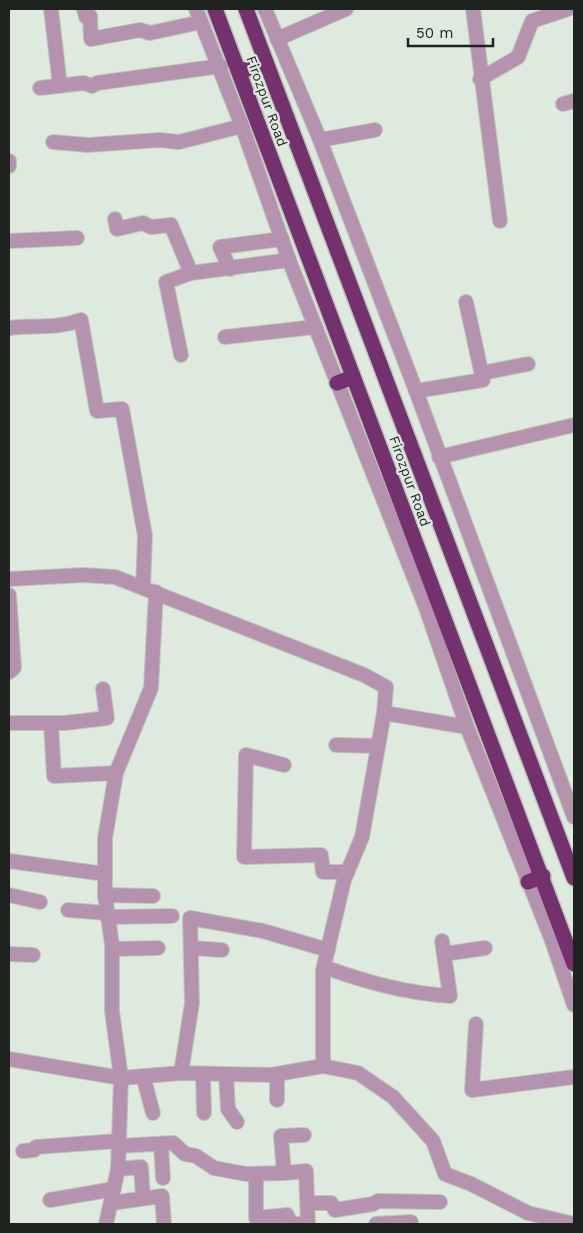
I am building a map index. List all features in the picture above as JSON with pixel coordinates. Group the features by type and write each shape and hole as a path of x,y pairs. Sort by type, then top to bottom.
{"highway":[{"name":"Firozpur Road","path":"215,9 353,376 536,879 574,964"},
{"name":"Firozpur Road","path":"246,9 574,878"},
{"path":"239,72 266,62"},
{"path":"337,383 353,376"}],"street":[{"path":"51,9 60,86"},
{"path":"84,9 86,17 90,16 91,39 140,30 150,33 198,15 221,66 288,260 426,608 467,727 536,879 574,1005"},
{"path":"265,9 320,140 416,391 574,817"},
{"path":"277,39 346,9"},
{"path":"473,9 480,79 500,221"},
{"path":"480,79 518,57 532,20 568,9"},
{"path":"40,88 84,83 92,86 97,83 221,66"},
{"path":"54,142 88,145 159,140 179,142 242,126"},
{"path":"320,140 375,130"},
{"path":"9,161 9,166"},
{"path":"115,219 117,229 143,223 151,227 170,225 191,273"},
{"path":"9,240 77,238"},
{"path":"230,269 220,247 282,239"},
{"path":"181,355 166,282 191,273 288,260"},
{"path":"416,391 483,380 466,302"},
{"path":"9,328 69,324 81,320 96,410 122,409 145,536 150,590 150,688 116,773 106,838 105,895 112,949 112,1011 121,1078 118,1169 106,1224"},
{"path":"225,337 315,327"},
{"path":"482,373 528,364"},
{"path":"439,457 574,425"},
{"path":"9,579 84,575 115,577 364,675 386,687 384,713 362,837 347,872 324,967 323,1066"},
{"path":"9,595 14,668 9,672"},
{"path":"9,723 51,723 107,718 102,689"},
{"path":"384,713 467,727"},
{"path":"51,723 54,776 116,773"},
{"path":"336,745 377,746"},
{"path":"284,764 246,755 244,857 321,855 323,872 347,872"},
{"path":"9,861 105,874"},
{"path":"9,895 40,902"},
{"path":"105,895 153,896"},
{"path":"68,910 107,915 172,916"},
{"path":"181,1073 192,1003 190,918 263,931 328,950"},
{"path":"324,967 372,984 417,994 450,996 443,947 485,948"},
{"path":"112,949 158,948"},
{"path":"191,948 222,950"},
{"path":"9,954 33,955"},
{"path":"476,1024 472,1090 574,1077"},
{"path":"9,1060 121,1078 181,1073 277,1074 323,1066 358,1073 393,1097 433,1141 445,1174 471,1184 528,1213 574,1224"},
{"path":"202,1074 204,1113"},
{"path":"226,1074 228,1109 236,1122"},
{"path":"277,1074 278,1100"},
{"path":"143,1076 153,1113"},
{"path":"284,1173 281,1136 304,1135"},
{"path":"22,1151 34,1150 36,1146 173,1143 184,1154 196,1156 214,1168 246,1174 306,1171 308,1223 298,1224"},
{"path":"118,1169 140,1167 163,1171 161,1144"},
{"path":"140,1167 143,1198"},
{"path":"256,1174 256,1218 287,1215 291,1224"},
{"path":"50,1200 112,1196 143,1198 162,1196 164,1224"},
{"path":"308,1203 331,1203 335,1210 373,1204 378,1201 440,1202"},
{"path":"376,1224 411,1223 412,1202"}]}
